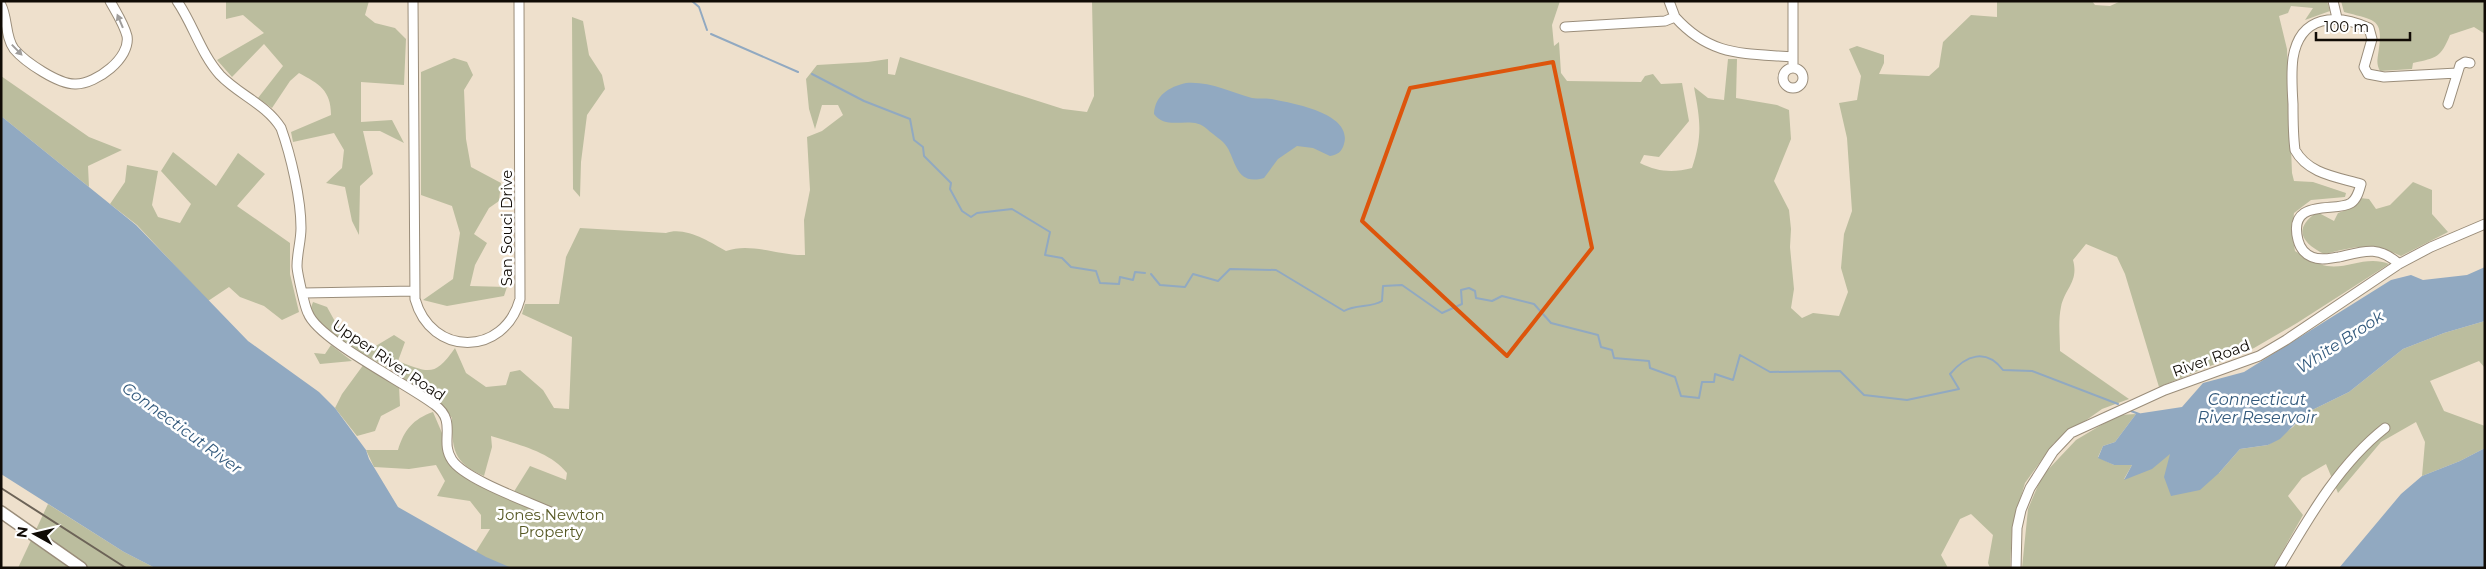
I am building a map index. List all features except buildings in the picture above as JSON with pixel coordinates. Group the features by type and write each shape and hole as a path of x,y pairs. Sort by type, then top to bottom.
{"main road":[{"path":"1,512 81,568"}],"street":[{"path":"1,5 11,45 16,52 50,77 60,82 76,84 86,82 115,65 126,47 127,37 110,1"},
{"name":"Upper River Road","path":"177,1 220,75 259,104 275,119 281,128 298,199 301,228 297,265 307,312 317,328 441,410 448,424 449,453 456,465 482,481 555,514"},
{"name":"San Souci Drive","path":"413,1 414,291 421,316 432,329 446,338 463,343 480,341 496,334 509,322 518,307 521,290 519,1"},
{"path":"1669,1 1675,17 1701,42 1737,53 1793,57"},
{"path":"1793,1 1793,68"},
{"path":"2333,1 2337,18"},
{"path":"1565,27 1665,21 1675,17"},
{"path":"2399,264 2388,255 2375,251 2326,259 2314,258 2304,251 2298,239 2299,223 2307,212 2318,207 2340,207 2349,204 2356,198 2361,184 2312,169 2300,159 2294,150 2292,82 2293,58 2298,41 2305,30 2319,21 2337,18 2370,28 2372,39 2364,67 2368,74 2384,77 2457,73"},
{"path":"2448,104 2457,73 2462,63 2470,63"},
{"name":"River Road","path":"2016,568 2017,528 2027,495 2041,470 2071,433 2164,390 2259,356 2399,264 2431,247 2485,224"},
{"path":"304,293 414,291"},
{"path":"2279,568 2308,519 2328,492 2354,458 2385,428"}],"highlighted area":[{"path":"1553,62 1592,248 1507,356 1362,221 1410,88"}],"green space":[{"path":"226,1 369,1 365,15 375,23 395,28 406,39 404,85 361,82 361,122 392,120 404,143 380,131 363,131 373,174 360,186 359,235 352,221 345,187 326,183 342,168 344,150 334,133 293,142 291,132 331,115 329,99 318,85 299,73 290,81 272,108 258,98 283,66 264,44 232,77 217,60 264,33 243,15 226,19"},
{"name":"Jones Newton Property","path":"1092,1 1560,1 1552,25 1554,46 1559,42 1561,73 1567,81 1641,82 1645,76 1653,74 1661,84 1682,83 1689,121 1659,157 1644,155 1640,163 1666,171 1692,168 1699,137 1698,109 1694,87 1708,98 1724,100 1728,59 1737,59 1736,98 1777,105 1789,110 1791,139 1774,181 1789,210 1794,289 1791,308 1802,318 1813,313 1839,316 1848,292 1841,268 1844,234 1852,211 1847,138 1839,103 1857,100 1861,76 1849,49 1857,46 1884,55 1884,63 1879,74 1929,76 1939,67 1943,42 1971,15 1997,17 1997,1 2092,1 2095,5 2110,6 2121,1 2327,1 2330,11 2305,20 2313,8 2291,6 2288,13 2279,16 2287,49 2292,173 2294,181 2313,182 2346,193 2345,197 2311,200 2294,213 2292,232 2295,251 2313,261 2329,266 2371,261 2389,264 2254,348 2159,387 2125,274 2117,257 2086,244 2073,260 2073,280 2061,307 2059,323 2060,351 2129,399 2102,409 2054,443 2025,483 2012,528 2010,568 1990,568 1988,563 1993,535 1971,514 1960,519 1941,555 1948,568 481,568 470,561 490,529 481,529 481,515 470,501 437,496 445,481 436,465 409,469 374,467 366,450 398,450 410,426 420,418 433,412 442,433 445,457 475,484 510,498 530,466 566,480 567,473 560,465 542,454 522,445 491,436 492,447 484,476 466,466 456,454 452,418 439,403 392,370 339,341 317,325 310,310 313,302 327,307 337,325 374,347 394,335 405,342 398,361 424,370 431,370 442,364 455,348 466,373 486,387 506,385 510,372 520,370 543,390 554,408 569,409 572,337 522,314 525,304 559,304 566,257 580,228 666,233 673,231 697,236 726,251 745,248 805,255 804,220 810,190 807,137 822,131 843,115 838,105 822,105 815,129 809,109 806,79 817,65 888,59 888,74 895,75 900,57 1063,109 1087,112 1094,96"},
{"path":"2341,1 2485,2 2485,34 2474,27 2450,35 2441,52 2428,60 2413,63 2412,69 2380,71 2377,62 2380,43 2379,28 2371,20 2344,12"},
{"path":"572,17 583,21 589,55 602,75 605,89 587,115 581,162 580,197 573,189"},
{"path":"454,58 467,62 473,75 464,90 466,139 471,167 501,183 499,201 489,208 474,234 487,243 475,265 470,286 507,287 504,296 447,306 423,300 453,279 460,233 452,206 421,195 421,72"},
{"path":"1,76 89,137 122,150 88,166 89,187 1,116"},
{"path":"173,152 216,186 238,153 265,174 237,206 290,243 290,274 299,312 282,320 264,306 240,297 229,287 208,301 137,225 110,204 125,182 127,165 158,171 152,205 158,217 180,223 191,204 161,171"},
{"path":"2413,182 2432,190 2432,214 2448,232 2401,256 2381,248 2372,247 2354,248 2324,254 2305,240 2303,230 2305,224 2317,212 2334,221 2338,213 2354,207 2360,198 2369,199 2376,209 2390,205"},
{"path":"2485,321 2485,368 2479,361 2430,381 2444,411 2485,426 2485,448 2460,461 2422,476 2425,442 2416,422 2381,442 2338,493 2326,464 2302,478 2288,496 2303,515 2273,568 2022,568 2028,509 2042,476 2076,440 2118,415 2136,414 2115,442 2103,446 2098,457 2114,465 2132,465 2124,479 2171,453 2219,473 2240,449 2268,445 2293,427 2306,413 2349,392 2403,349 2444,333"},
{"path":"331,345 352,361 320,364 314,353 325,354"},
{"path":"364,364 399,386 400,406 381,416 375,431 357,436 335,408 342,394"},
{"path":"48,504 124,552 155,568 18,568"}],"water":[{"path":"1186,83 1211,85 1252,98 1281,101 1319,111 1339,124 1344,133 1343,147 1339,153 1330,156 1313,148 1297,146 1278,159 1264,178 1255,180 1248,178 1238,171 1225,144 1201,125 1187,122 1166,122 1154,114 1157,102 1164,93"},
{"name":"Connecticut River","path":"1,116 136,225 248,341 319,392 335,408 366,450 369,459 398,507 486,557 512,568 155,568 124,552 1,474"},
{"name":"Connecticut River Reservoir","path":"2485,267 2485,321 2444,333 2403,349 2349,392 2306,413 2280,439 2268,445 2240,449 2219,473 2200,490 2171,496 2164,477 2170,454 2152,469 2124,480 2132,465 2114,465 2098,458 2103,446 2115,442 2136,414 2182,407 2203,383 2244,372 2391,280 2411,275 2423,280 2467,275"},
{"path":"2485,448 2485,568 2339,568 2401,494 2422,476 2460,461"}],"waterway":[{"name":"White Brook","path":"692,1 699,7 707,30"},
{"name":"White Brook","path":"711,34 798,72"},
{"name":"White Brook","path":"812,74 864,101 910,119 914,140 923,147 924,156 951,183 950,189 962,211 971,217 977,213 1012,209 1050,232 1045,255 1062,258 1071,267 1096,271 1100,283 1119,284 1120,277 1133,280 1135,272 1145,273"},
{"name":"White Brook","path":"1151,274 1160,285 1185,287 1193,274 1218,281 1230,269 1276,270 1344,311 1353,307 1373,305 1382,301 1383,286 1402,285 1442,313 1462,304 1461,290 1469,288 1475,291 1476,298 1492,301 1502,296 1534,304 1551,323 1598,335 1601,347 1612,350 1614,358 1649,361 1650,368 1675,377 1681,396 1699,398 1702,382 1714,382 1715,374 1733,380 1740,355 1770,372 1840,371 1864,395 1907,400 1959,389 1950,374 1963,362 1976,357 1983,357 1990,359 2003,370 2032,371 2118,404"},
{"name":"White Brook","path":"2131,411 2139,414"}],"railway":[{"path":"1,488 126,568"}]}
